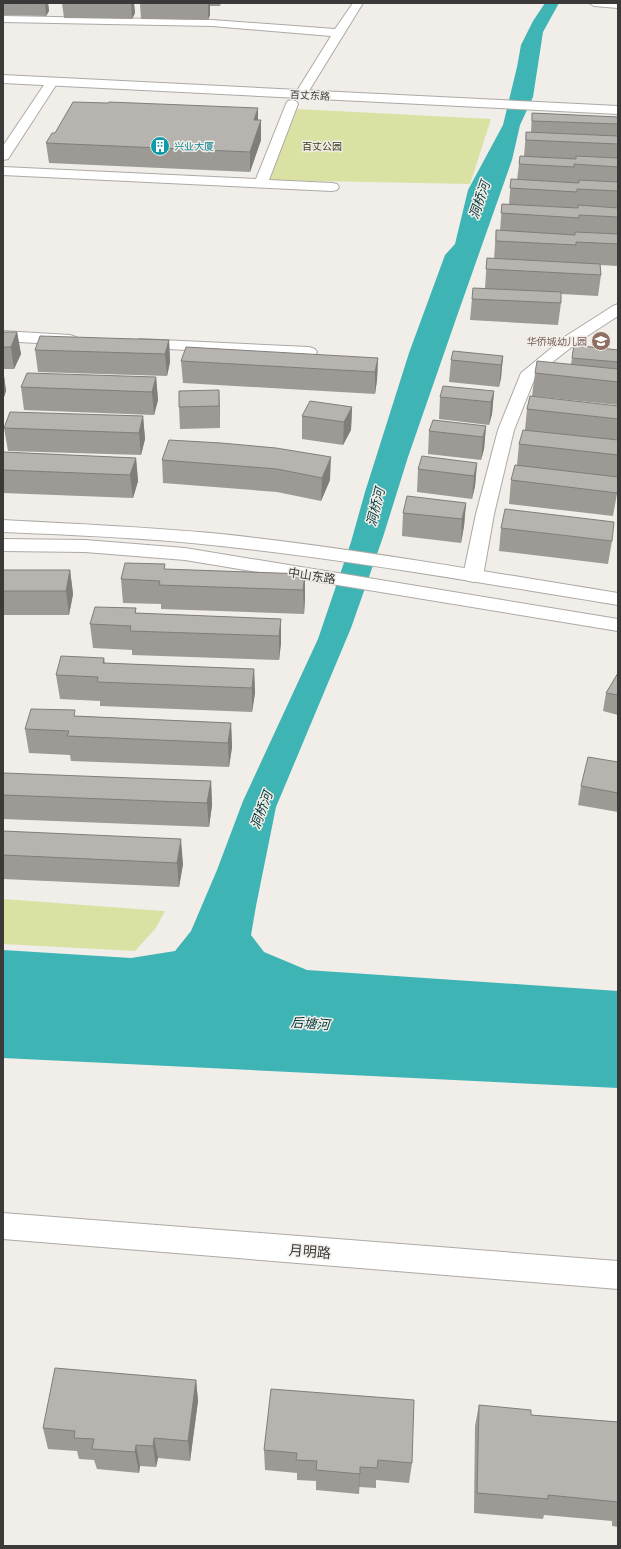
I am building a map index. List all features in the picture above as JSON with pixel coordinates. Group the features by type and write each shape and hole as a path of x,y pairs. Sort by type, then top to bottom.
{"street":[{"path":"301,94 358,3"},
{"path":"594,3 618,5"},
{"path":"3,18 212,23 338,33"},
{"name":"百丈东路","path":"3,79 301,94 463,107 556,112 618,120"},
{"path":"3,156 7,142 52,82"},
{"path":"30,93 60,94"},
{"name":"百丈东路","path":"106,96 292,104 463,107"},
{"path":"261,184 292,104"},
{"name":"百丈东路","path":"556,112 618,110"},
{"path":"3,171 261,184 332,186"},
{"path":"473,576 485,514 506,430 529,373 572,339 618,309"},
{"path":"3,336 81,340"},
{"path":"128,343 309,352"},
{"name":"中山东路","path":"3,526 138,533 310,552 618,599"},
{"name":"中山东路","path":"3,545 85,546 185,554 618,625"},
{"name":"月明路","path":"3,1226 618,1275"}],"green space":[{"name":"百丈公园","path":"297,109 491,119 470,184 266,180"},
{"path":"3,899 165,911 155,929 135,951 3,944"}],"water":[{"path":"545,3 559,3 543,32 533,97 520,125 512,160 408,457 383,537 351,628 276,807 251,935 264,952 307,970 618,991 618,1088 3,1058 3,950 131,958 175,951 191,931 217,870 243,801 318,639 351,542 365,492 409,353 445,255 455,244 468,190 503,125 521,45 533,21"}],"building":[{"path":"73,102 258,108 254,120 261,120 250,152 46,143 52,133 55,133"},
{"path":"532,113 618,117 618,124 532,121"},
{"path":"526,132 618,136 618,144 526,140"},
{"path":"520,156 576,159 576,156 618,158 618,167 574,164 574,167 519,164"},
{"path":"511,179 579,183 579,180 618,182 618,191 577,189 577,192 510,188"},
{"path":"502,204 578,208 578,205 618,208 618,217 579,215 579,218 501,213"},
{"path":"496,230 575,235 575,232 618,234 618,244 576,242 576,245 496,241"},
{"path":"487,258 600,264 601,275 486,269"},
{"path":"473,288 561,292 561,303 472,299"},
{"path":"3,332 17,332 11,347 3,347"},
{"path":"40,336 169,340 165,354 35,350"},
{"path":"574,345 618,350 618,362 572,358"},
{"path":"186,347 378,358 375,372 181,361"},
{"path":"453,351 503,356 501,365 451,360"},
{"path":"537,361 618,369 618,382 535,373"},
{"path":"27,373 156,377 152,392 21,387"},
{"path":"443,386 494,391 491,402 440,397"},
{"path":"219,390 219,406 179,407 179,391"},
{"path":"530,396 618,406 618,419 527,409"},
{"path":"310,401 352,407 344,422 302,416"},
{"path":"10,412 143,416 139,433 4,428"},
{"path":"433,420 486,426 483,437 429,431"},
{"path":"523,430 618,440 618,455 519,444"},
{"path":"169,440 276,448 331,457 322,478 277,469 162,460"},
{"path":"3,452 136,458 130,475 3,470"},
{"path":"422,456 477,463 474,476 418,469"},
{"path":"515,465 618,477 617,493 511,480"},
{"path":"407,496 466,503 462,519 403,513"},
{"path":"505,509 614,522 612,541 501,528"},
{"path":"125,563 165,564 164,569 305,574 303,590 159,585 160,581 121,579"},
{"path":"3,570 70,570 66,591 3,591"},
{"path":"95,607 136,608 135,613 281,619 279,636 130,631 131,626 90,624"},
{"path":"61,656 104,658 103,663 254,669 252,688 97,682 98,677 56,675"},
{"path":"618,673 618,695 606,693"},
{"path":"31,709 75,710 74,716 231,723 228,743 67,736 69,731 25,729"},
{"path":"588,757 618,762 618,793 581,786"},
{"path":"4,773 211,781 207,803 3,795"},
{"path":"3,831 181,839 177,863 3,855"},
{"path":"55,1368 196,1380 188,1441 154,1438 153,1446 136,1445 135,1452 92,1449 94,1439 74,1438 75,1431 43,1428"},
{"path":"271,1389 414,1400 412,1463 378,1460 377,1468 360,1467 360,1474 316,1470 317,1461 296,1460 297,1453 264,1450"},
{"path":"479,1405 531,1410 531,1415 618,1422 618,1502 548,1495 548,1499 477,1493"}],"place":[{"name":"兴业大厦","path":"160,146"},
{"name":"华侨城幼儿园","path":"601,341"}],"water label":[{"name":"洞桥河","path":"479,200"},
{"name":"洞桥河","path":"375,507"},
{"name":"洞桥河","path":"261,810"},
{"name":"后塘河","path":"310,1023"}]}
